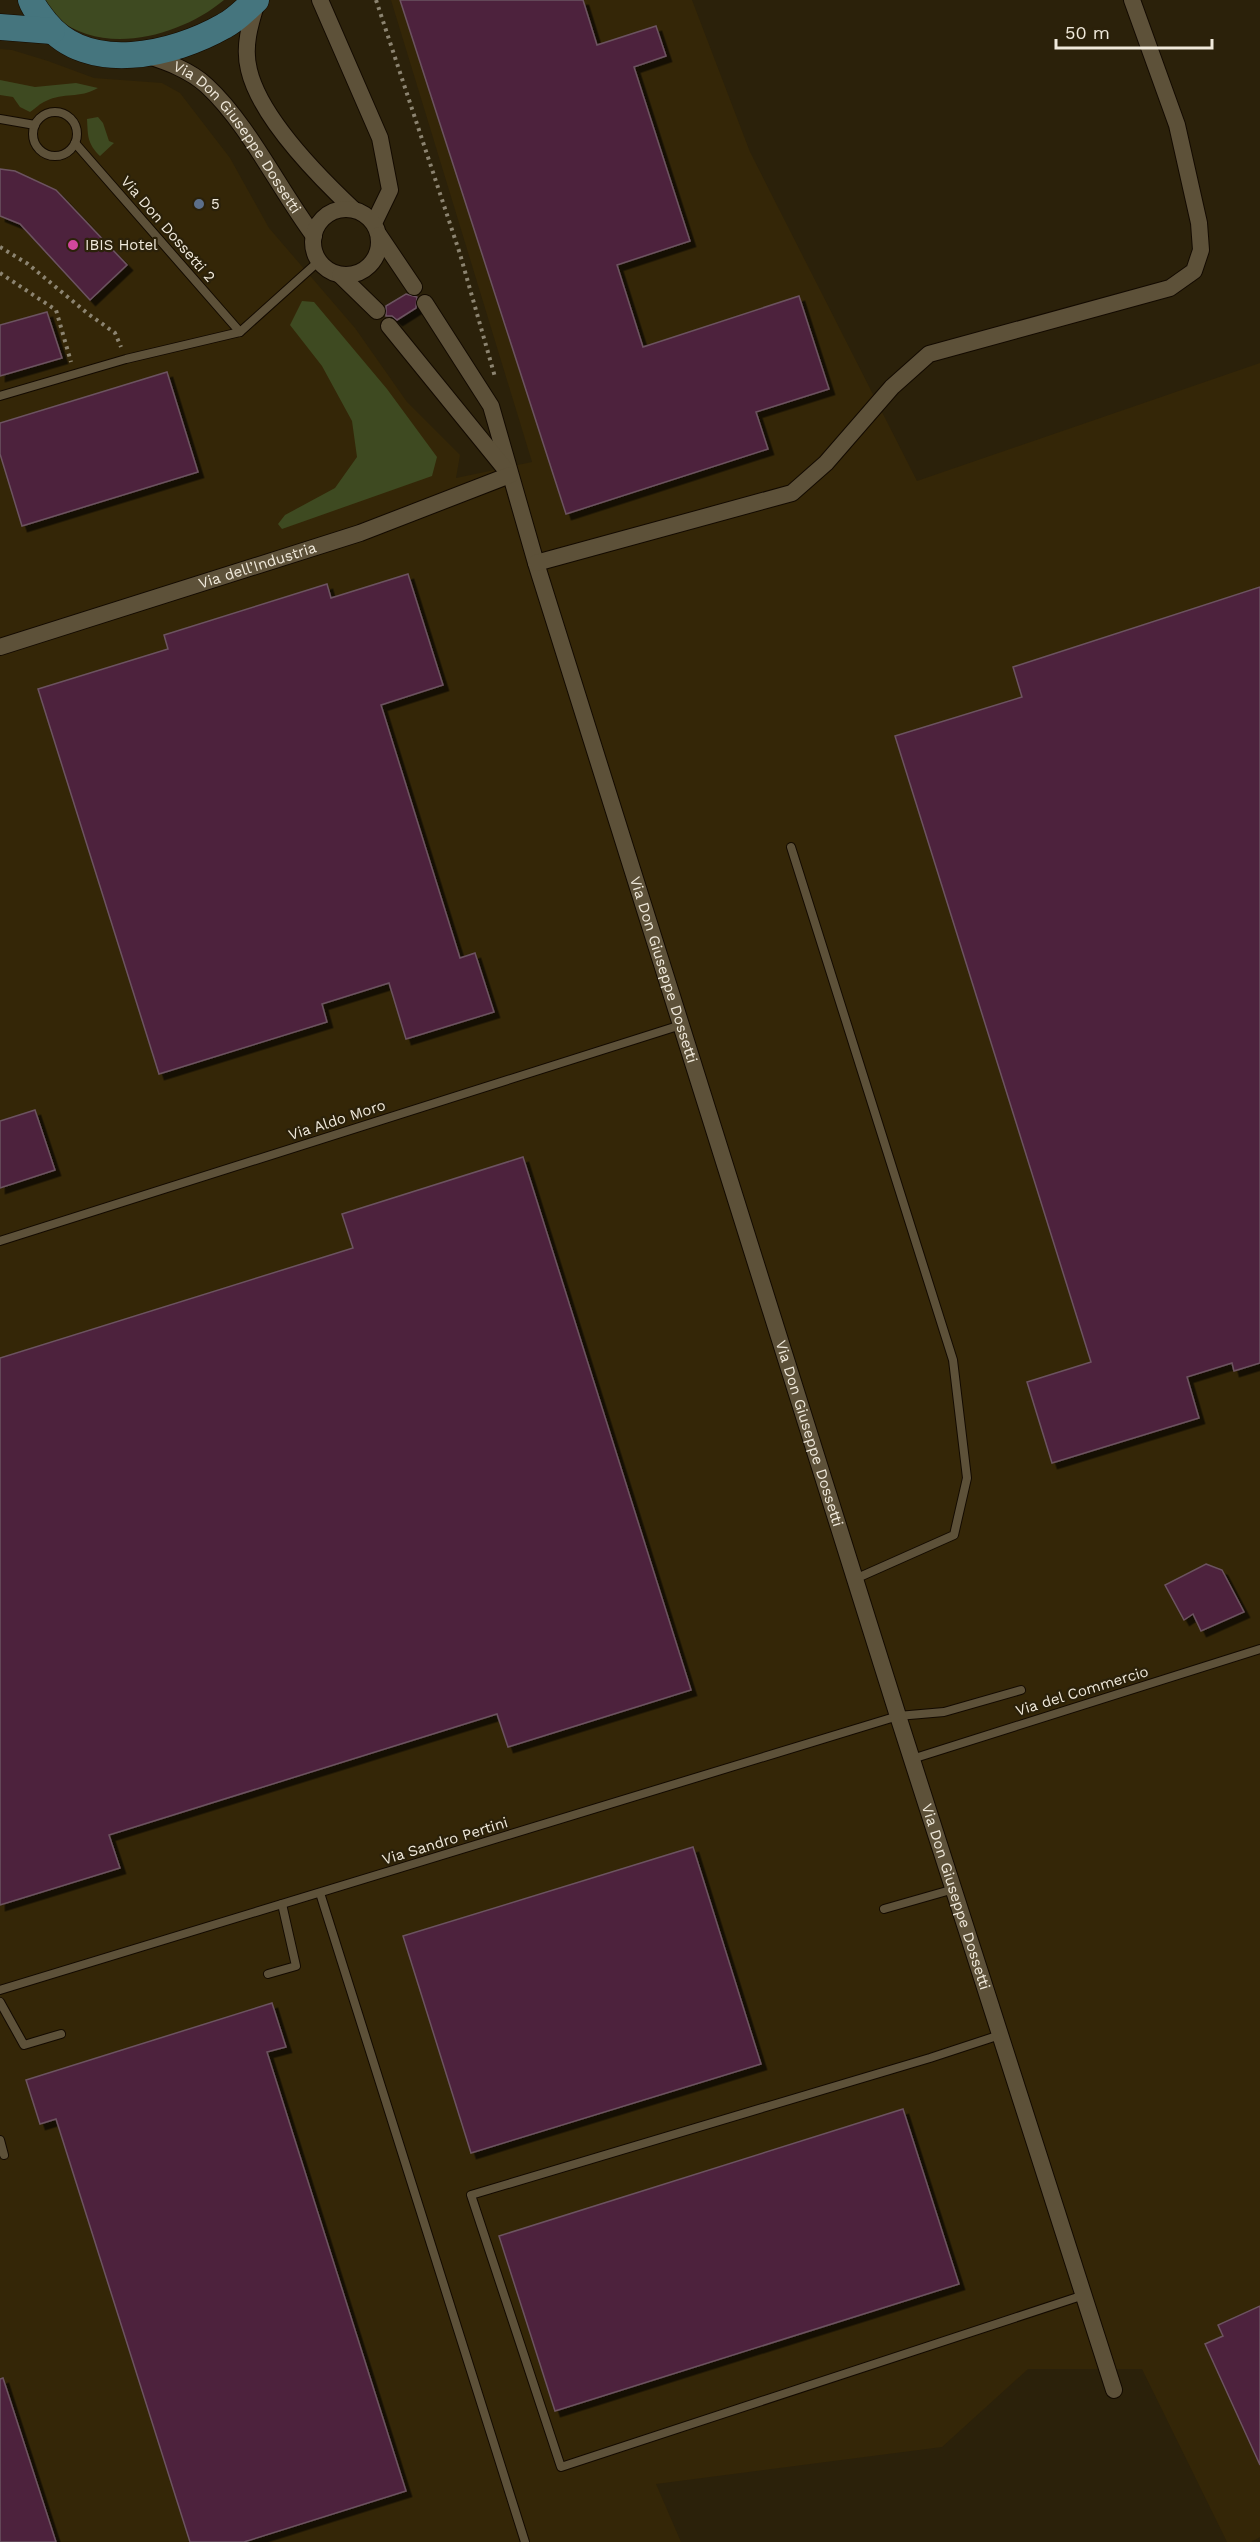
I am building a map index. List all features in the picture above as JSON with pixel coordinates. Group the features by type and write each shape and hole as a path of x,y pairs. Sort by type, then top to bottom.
{"main road":[{"path":"31,0 33,8 67,44 100,53 145,55 189,43 226,26 257,0"},
{"path":"0,27 52,30"}],"street":[{"path":"257,0 247,36 248,69 260,100 316,173 353,209 368,217 414,287"},
{"path":"319,261 332,273 340,275 362,272 370,266 380,246 377,229 390,190 380,138 320,0"},
{"path":"536,563 792,493 826,463 892,387 929,354 1170,288 1194,271 1201,250 1199,223 1177,125 1132,0"},
{"name":"Via Don Giuseppe Dossetti","path":"145,55 172,64 206,85 238,121 289,202 314,236"},
{"name":"Via Don Giuseppe Dossetti","path":"319,261 315,253 314,236 317,226 332,212 353,209"},
{"path":"340,275 370,301 377,311"},
{"name":"Via Don Giuseppe Dossetti","path":"424,303 491,406 536,563 681,1025 898,1716 1114,2390"},
{"name":"Via Don Giuseppe Dossetti","path":"389,326 510,475"},
{"name":"Via dell’Industria","path":"0,646 360,533 510,475"}],"lane":[{"path":"46,114 64,114 76,129 75,143 62,155 45,154 36,146 35,125 46,114"},
{"path":"0,119 35,125"},
{"name":"Via Don Dossetti 2","path":"75,143 240,332"},
{"path":"0,396 126,358 240,332 319,261"},
{"path":"791,847 954,1360 967,1478 954,1535 855,1579"},
{"name":"Via Aldo Moro","path":"0,1241 681,1025"},
{"name":"Via del Commercio","path":"912,1759 1260,1649"},
{"name":"Via Sandro Pertini","path":"0,1990 898,1716 944,1712 1021,1690"},
{"path":"884,1909 954,1889"},
{"path":"320,1893 525,2542"},
{"path":"268,1974 296,1966 282,1904"},
{"path":"0,2002 24,2045 61,2034"},
{"path":"1000,2035 930,2058 471,2194 561,2467 1084,2295"},
{"path":"0,2140 4,2155"}],"path":[{"path":"376,0 460,254 497,384"},
{"path":"0,247 28,264 115,333 126,358"},
{"path":"0,273 56,310 75,373"}],"shaded area":[{"path":"391,0 692,0 750,152 917,481 1260,363 1260,2537 1251,2542 1227,2542 1142,2369 1028,2369 942,2447 656,2484 681,2542 0,2542 0,49 12,50 48,61 94,78 162,83 180,93 230,158 269,228 355,328 407,402 460,455 456,478 532,462"}],"green space":[{"path":"43,0 224,0 206,13 165,32 119,39 97,37 76,30 55,16"},
{"path":"0,80 35,87 76,83 98,88 84,93 53,98 30,112 20,107 13,97 0,95"},
{"path":"98,117 103,123 109,141 114,143 100,156 89,139 87,119"},
{"path":"302,301 314,302 387,389 437,457 432,476 282,529 278,524 285,515 335,488 357,457 352,421 322,366 290,325"}],"building":[{"path":"400,0 583,0 597,45 656,26 666,56 634,67 690,241 617,265 643,347 799,296 829,389 756,412 768,449 566,514"},
{"name":"IBIS Hotel","path":"0,169 15,171 56,190 127,265 90,300 20,224 0,216"},
{"path":"406,294 417,297 416,308 397,320 392,316 386,316 386,306"},
{"path":"47,312 62,358 0,376 0,325"},
{"path":"167,372 198,472 22,526 0,454 0,423"},
{"path":"408,574 443,685 381,705 460,958 475,953 494,1012 406,1039 389,983 322,1004 327,1022 159,1074 38,689 168,649 164,635 327,584 331,598"},
{"path":"1260,587 1260,1363 1234,1371 1232,1363 1187,1377 1199,1418 1052,1463 1027,1382 1091,1362 895,736 1022,697 1013,667"},
{"path":"35,1110 55,1170 0,1188 0,1121"},
{"path":"523,1157 691,1690 508,1747 497,1714 109,1835 120,1868 0,1905 0,1358 353,1248 342,1214"},
{"path":"1206,1564 1222,1570 1244,1612 1201,1631 1193,1614 1184,1620 1165,1585"},
{"path":"693,1847 761,2064 471,2153 403,1936"},
{"path":"272,2003 286,2047 267,2052 406,2491 244,2542 190,2542 56,2119 40,2124 26,2080"},
{"path":"903,2109 959,2284 555,2411 499,2236"},
{"path":"1260,2306 1260,2465 1205,2344 1223,2336 1218,2325"},
{"path":"3,2378 56,2542 0,2542 0,2379"}],"place":[{"name":"5","path":"199,204"},
{"name":"IBIS Hotel","path":"73,245"}]}
